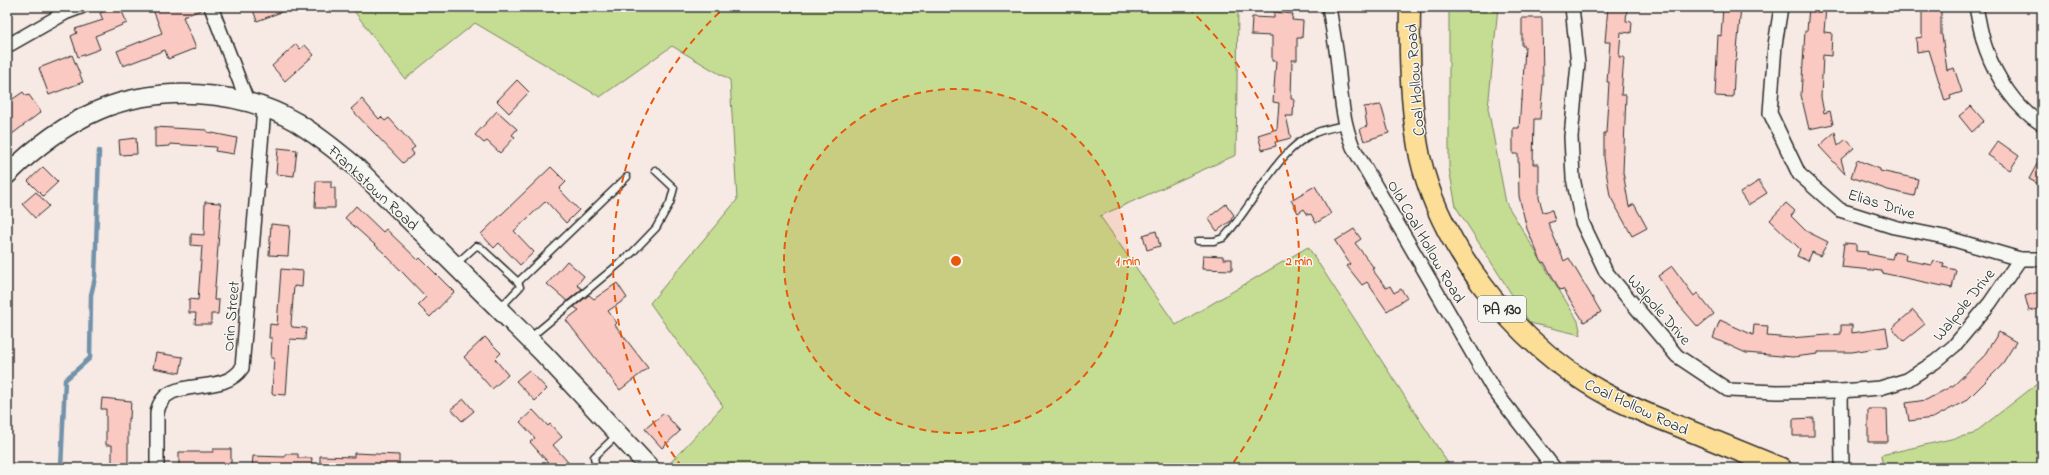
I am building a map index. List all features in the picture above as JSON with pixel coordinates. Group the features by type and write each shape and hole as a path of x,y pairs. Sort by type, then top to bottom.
{"main road":[{"name":"Coal Hollow Road","path":"1410,7 1410,74 1413,111 1420,157 1431,193 1448,230 1473,271 1497,302 1525,336 1557,363 1587,384 1644,412 1781,468"},
{"name":"Frankstown Road","path":"7,175 56,134 98,110 123,102 172,94 209,96 256,106 295,122 323,140 355,166 543,354 646,466"}],"street":[{"path":"7,46 65,13 81,7"},
{"path":"211,7 256,106"},
{"name":"Old Coal Hollow Road","path":"1329,7 1338,64 1345,125 1353,147 1493,389 1554,468"},
{"name":"Walpole Drive","path":"1572,7 1578,64 1572,137 1574,178 1582,222 1606,272 1677,356 1728,390 1777,392 1841,391 1880,388 1907,380 1935,362 1954,346 1977,319 2020,259"},
{"name":"Elias Drive","path":"1781,7 1775,46 1770,113 1799,174 1840,210 1894,227 1944,237 2020,259 2042,259"},
{"path":"1976,7 1986,48 2001,80 2029,117 2042,124"},
{"name":"Orin Street","path":"157,468 157,414 158,405 162,399 169,392 226,382 234,377 242,368 256,106"},
{"path":"1841,391 1842,468"}],"lane":[{"path":"1198,241 1214,241 1223,238 1276,166 1288,153 1305,139 1314,133 1345,125"},
{"path":"528,340 632,253 656,228 670,203 674,188 655,170"},
{"path":"518,282 627,177"},
{"path":"454,266 476,246 480,247 518,282 520,287 498,310"},
{"path":"596,468 594,457 618,434"}],"green space":[{"path":"351,7 1238,7 1236,155 1100,216 1176,325 1308,247 1451,468 677,468 671,462 723,406 650,303 737,200 730,80 672,46 600,97 475,23 405,79"},
{"path":"1449,7 1498,7 1488,108 1506,203 1578,321 1581,335 1530,323 1456,207 1449,168"},
{"path":"2042,380 2042,468 1883,468 1881,455 1973,434"}],"building":[{"path":"114,7 120,7 127,23 95,36 100,49 78,57 71,36 77,33 75,29 103,20 100,13"},
{"path":"152,7 203,7 203,9 183,17 196,48 168,59 165,50 123,66 117,51 162,33"},
{"path":"252,7 292,7 292,8 257,21"},
{"path":"1608,7 1627,7 1626,21 1632,22 1631,33 1621,32 1619,57 1624,57 1621,95 1626,95 1623,172 1629,207 1634,204 1647,228 1632,236 1610,196 1604,158 1604,133 1606,133 1609,82 1607,82 1610,42 1605,42"},
{"path":"1723,7 1741,7 1733,97 1715,96 1718,35 1721,36"},
{"path":"1809,7 1826,7 1824,32 1832,33 1831,56 1823,55 1821,97 1824,113 1830,111 1833,124 1809,129 1801,95 1805,31 1807,31"},
{"path":"1922,7 1941,7 1941,35 1947,70 1954,68 1962,92 1950,96 1951,99 1945,101 1929,50 1917,52 1916,38 1922,37"},
{"path":"1274,12 1293,14 1292,20 1303,21 1302,38 1297,38 1297,60 1292,60 1291,99 1294,99 1293,116 1286,116 1291,138 1275,142 1276,146 1262,150 1258,135 1277,129 1279,103 1273,102 1276,61 1272,61 1272,36 1251,35 1252,17 1274,18"},
{"path":"1522,18 1542,18 1543,82 1540,119 1534,119 1533,164 1539,164 1539,198 1543,212 1552,210 1555,221 1548,223 1564,261 1569,258 1601,312 1584,322 1563,289 1560,290 1544,262 1542,263 1527,229 1519,196 1518,154 1513,154 1513,128 1519,128 1522,100 1525,46 1522,46"},
{"path":"296,44 300,49 305,45 314,55 285,81 272,66"},
{"path":"72,55 83,82 49,95 39,68"},
{"path":"517,80 529,92 509,113 497,101"},
{"path":"23,92 26,96 29,95 41,112 7,138 7,103"},
{"path":"362,99 379,119 381,117 385,121 389,118 415,147 411,150 414,154 403,163 351,109"},
{"path":"1381,105 1389,133 1364,141 1360,129 1367,126 1364,107"},
{"path":"1971,106 1984,121 1972,132 1959,116"},
{"path":"497,111 517,129 512,135 515,137 500,153 487,141 484,143 475,135"},
{"path":"155,127 207,130 207,132 237,138 234,154 215,151 216,147 170,144 170,146 155,147"},
{"path":"1835,132 1838,146 1846,139 1854,148 1841,159 1845,174 1819,146"},
{"path":"136,138 137,154 120,155 119,140"},
{"path":"1998,141 2019,156 2010,170 1988,155"},
{"path":"278,148 297,150 294,176 276,174"},
{"path":"2042,155 2042,186 2029,179"},
{"path":"1857,160 1880,169 1880,171 1918,179 1914,196 1888,190 1851,177"},
{"path":"43,167 58,182 43,196 28,181"},
{"path":"551,167 566,182 559,189 579,210 566,223 546,201 514,231 534,252 520,265 499,243 494,248 481,234"},
{"path":"316,181 331,181 331,188 335,188 335,208 315,208"},
{"path":"1759,181 1767,193 1748,205 1740,193"},
{"path":"1315,186 1331,214 1316,223 1311,214 1308,215 1304,209 1298,213 1291,200"},
{"path":"36,192 49,206 35,218 22,204"},
{"path":"205,202 220,203 221,206 214,300 219,300 218,314 211,314 211,324 195,324 196,313 189,313 189,299 198,300 202,246 191,245 191,234 204,235"},
{"path":"1786,203 1795,211 1791,216 1806,231 1828,242 1820,256 1812,252 1808,261 1797,256 1800,249 1770,220"},
{"path":"1226,204 1234,215 1231,218 1232,220 1217,231 1208,218"},
{"path":"356,206 383,232 386,229 418,260 420,258 454,292 430,317 418,305 426,297 384,253 345,218"},
{"path":"271,224 290,226 288,256 269,255"},
{"path":"1354,229 1361,239 1355,243 1374,268 1372,269 1386,288 1390,286 1394,293 1401,289 1407,298 1387,311 1367,282 1362,285 1347,266 1350,264 1335,241"},
{"path":"1156,231 1160,246 1147,250 1143,235"},
{"path":"1844,243 1856,244 1856,251 1868,252 1867,254 1892,259 1894,252 1906,254 1905,260 1932,265 1934,261 1944,263 1943,267 1956,270 1952,288 1882,273 1882,271 1841,267"},
{"path":"1203,255 1223,256 1223,259 1232,259 1232,270 1202,269"},
{"path":"567,261 584,276 577,285 582,289 567,301 547,284"},
{"path":"1672,266 1694,296 1697,293 1714,314 1698,327 1672,297 1658,276"},
{"path":"281,269 303,271 302,287 294,286 291,324 292,327 306,328 305,340 290,339 286,395 272,394 274,358 271,358 272,338 269,338 270,324 277,325"},
{"path":"617,283 627,298 608,311 617,323 615,325 648,368 620,390 566,320 579,310 574,307 589,295 594,299"},
{"path":"2042,291 2042,308 2029,311 2025,296"},
{"path":"1913,310 1925,324 1904,341 1892,328"},
{"path":"1720,320 1753,335 1754,325 1768,326 1767,336 1790,338 1841,334 1841,325 1852,325 1852,333 1886,328 1889,346 1852,352 1818,352 1818,354 1793,357 1746,353 1713,338"},
{"path":"1999,332 2016,342 2001,366 1967,400 1933,418 1909,421 1906,403 1926,400 1954,385 1983,357"},
{"path":"485,337 501,353 495,359 508,375 492,389 464,357"},
{"path":"156,353 183,357 180,373 153,368"},
{"path":"529,370 547,389 535,401 516,381"},
{"path":"102,398 131,401 130,418 128,418 128,468 112,468 112,445 106,445 106,409 101,409"},
{"path":"464,399 474,411 462,421 451,409"},
{"path":"1868,409 1887,409 1888,442 1868,442"},
{"path":"533,410 548,426 550,424 562,437 553,445 573,468 553,468 530,442 535,438 520,422"},
{"path":"664,413 680,431 662,448 645,429"},
{"path":"1814,418 1814,436 1793,436 1793,419"},
{"path":"213,449 231,449 231,468 179,468 179,452 213,452"},
{"path":"354,453 399,455 399,468 320,468 320,456 354,457"},
{"path":"285,454 298,454 298,458 312,458 311,468 252,468 253,456 285,457"}],"waterway":[{"path":"61,468 65,380 90,358 91,295 95,278 99,151"}]}
